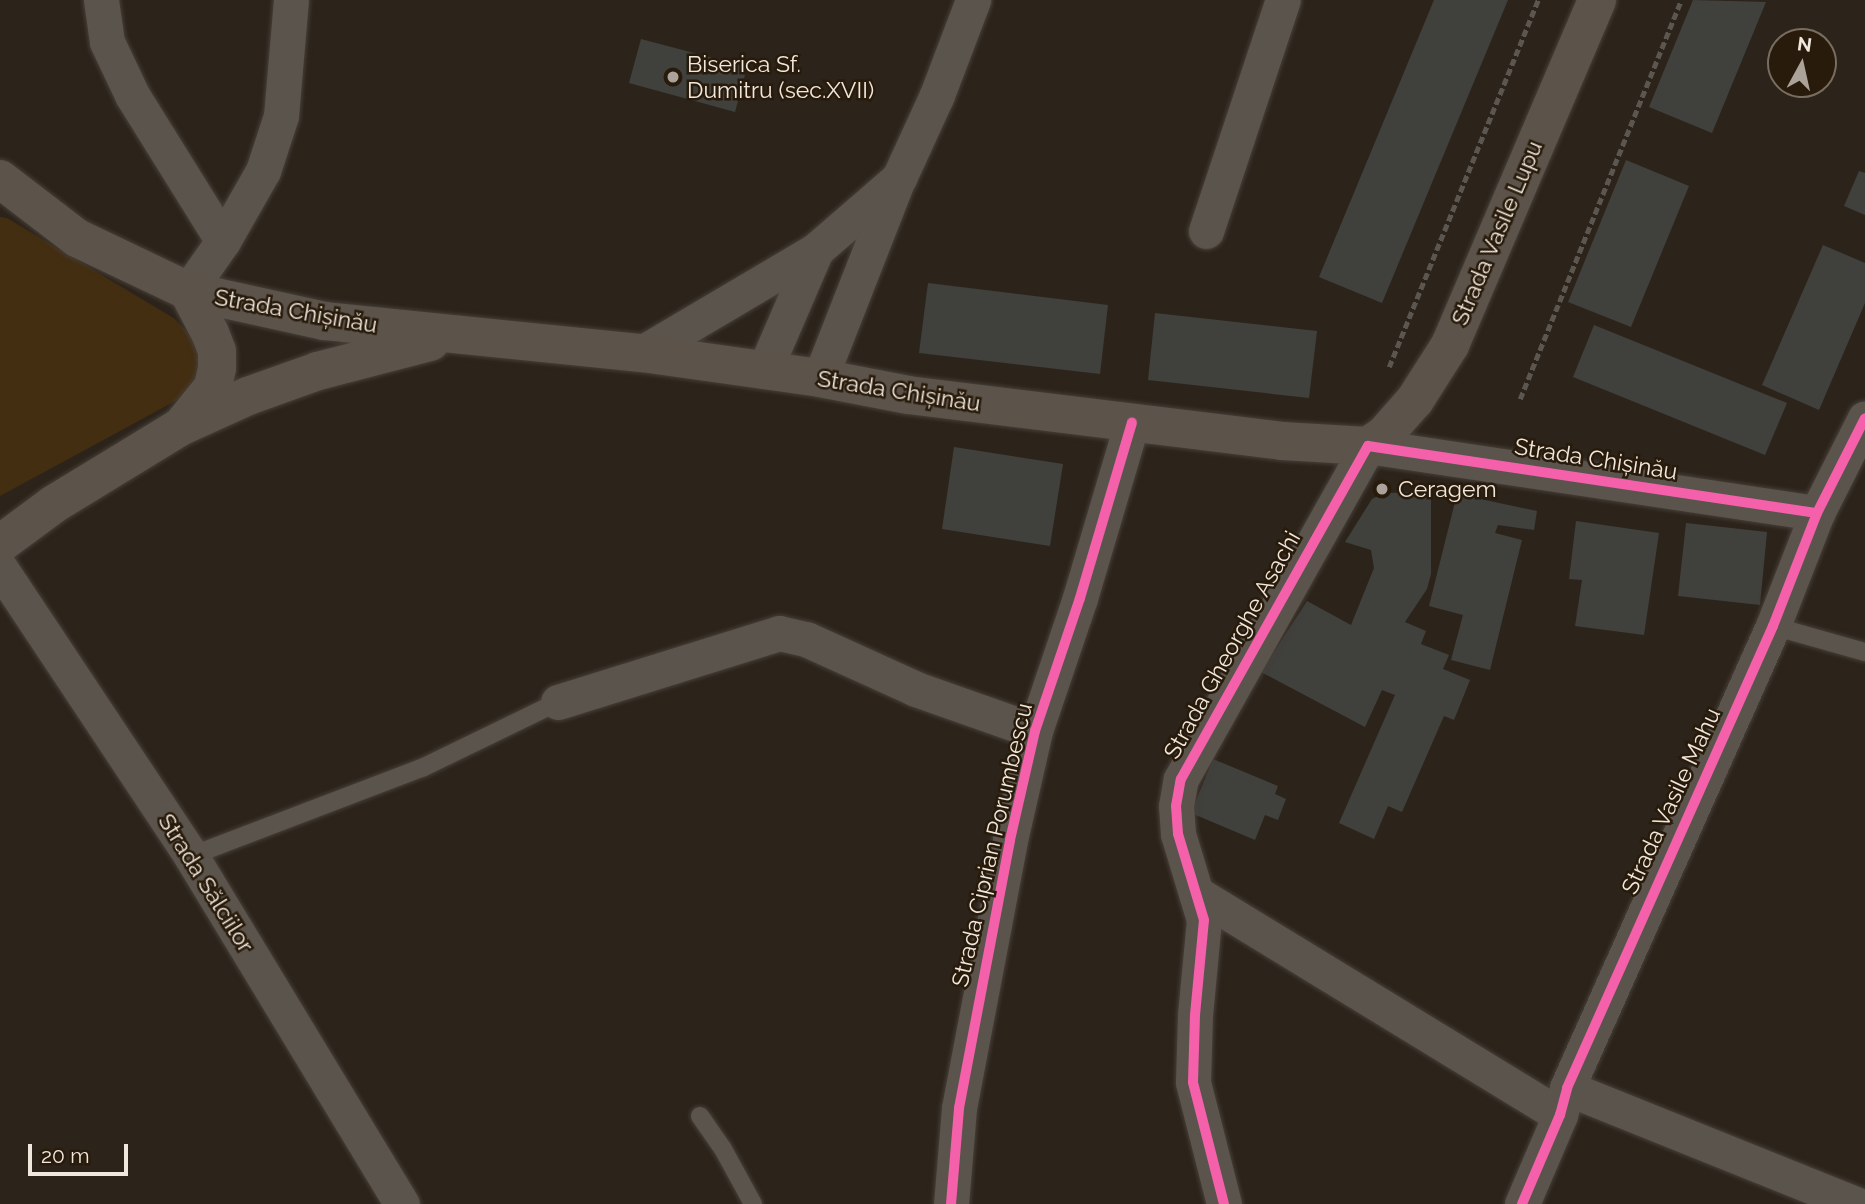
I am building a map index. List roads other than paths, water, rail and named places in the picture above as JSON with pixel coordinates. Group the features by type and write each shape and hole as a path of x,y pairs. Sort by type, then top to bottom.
{"main road":[{"name":"Strada Vasile Lupu","path":"1368,446 1385,434 1415,400 1450,345 1597,0"},
{"name":"Strada Chișinău","path":"3,186 77,238 188,291 325,321 642,353 820,378 908,394 1132,423 1282,441 1368,446"},
{"path":"180,427 213,387 217,368 213,342 188,291"},
{"path":"0,544 54,504 180,427 248,396 317,371 462,335"}],"street":[{"path":"101,0 107,42 132,96 223,241"},
{"path":"188,291 223,241 262,171 281,116 290,0"},
{"path":"820,378 899,178 937,95 973,0"},
{"path":"1206,231 1283,0"},
{"path":"642,353 816,250 899,178"},
{"path":"764,371 816,250"},
{"name":"Strada Ciprian Porumbescu","path":"951,1204 959,1108 1010,839 1035,731 1080,598 1132,423"},
{"name":"Strada Vasile Mahu","path":"1522,1204 1564,1101 1773,626 1817,513 1860,439"},
{"name":"Strada Chișinău","path":"1368,446 1817,513"},
{"name":"Strada Gheorghe Asachi","path":"1224,1204 1193,1082 1195,1015 1204,920 1178,834 1176,806 1181,779 1368,446"},
{"name":"Strada Sălciilor","path":"0,568 191,856 402,1204"},
{"name":"Strada Ciprian Porumbescu","path":"558,702 779,633 806,639 916,689 1035,731"},
{"path":"1196,893 1564,1101 1856,1204"}],"lane":[{"path":"1773,626 1865,652"},
{"path":"191,856 422,768 558,702"},
{"path":"700,1116 723,1149 753,1204"}],"place":[{"name":"Biserica Sf. Dumitru (sec.XVII)","path":"673,77"},
{"name":"Ceragem","path":"1382,489"}]}
